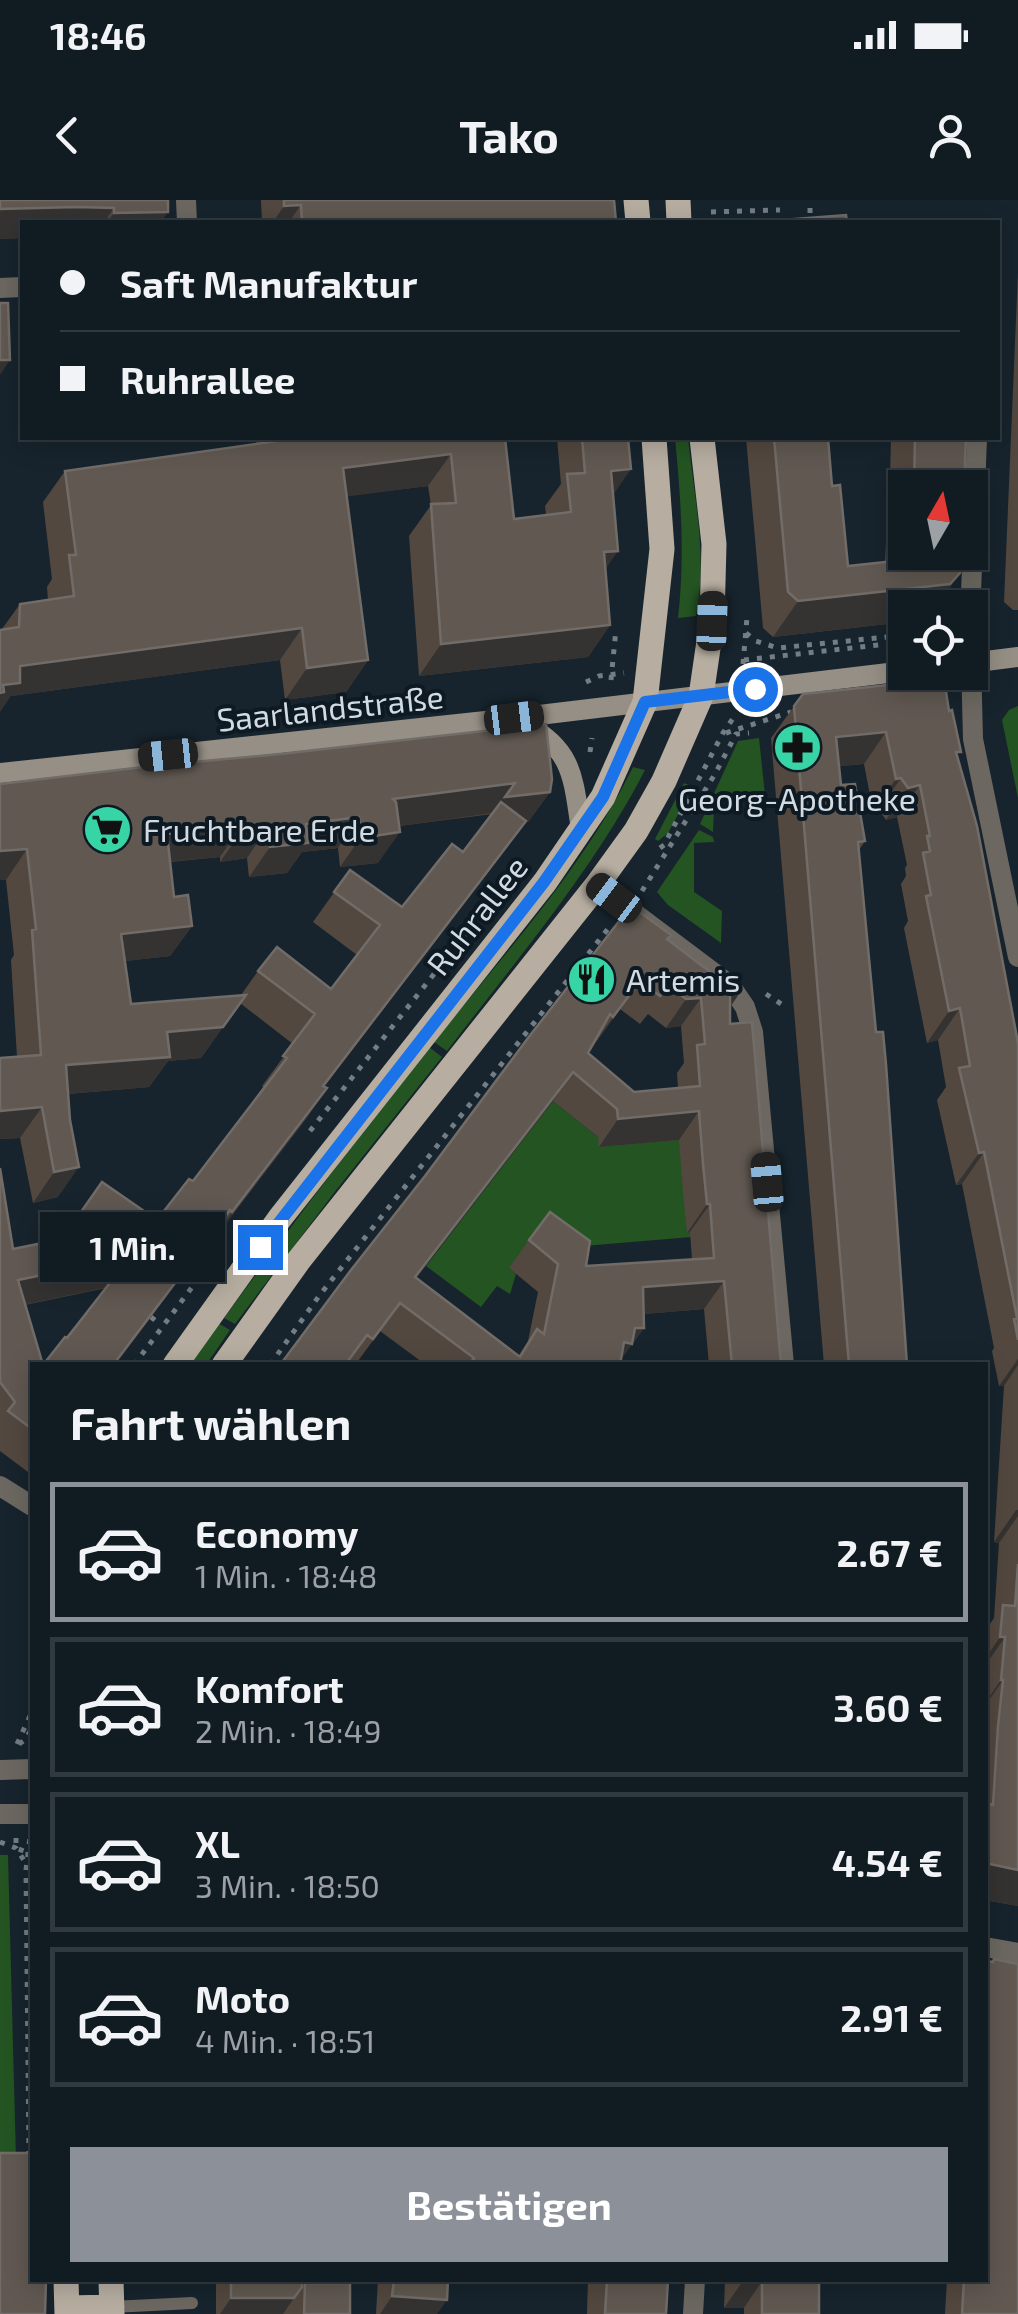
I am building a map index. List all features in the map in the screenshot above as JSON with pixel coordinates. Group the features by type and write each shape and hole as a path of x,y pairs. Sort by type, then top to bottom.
{"main road":[{"name":"Ruhrallee","path":"176,1362 280,1218 544,882 603,797 645,702 662,549 654,440"},
{"path":"226,1362 299,1260 597,885 636,831 664,780 701,696 712,621 714,544 702,440"},
{"path":"66,2282 67,2311 112,2310 111,2282"}],"street":[{"path":"971,590 977,440"},
{"path":"988,661 1018,657"},
{"name":"Saarlandstraße","path":"0,773 888,673"},
{"path":"972,690 974,739 1018,957"},
{"path":"514,718 546,735 564,756 581,829"},
{"path":"597,885 730,985 750,1018 784,1362"},
{"path":"0,1486 30,1505"},
{"path":"0,1770 30,1769"},
{"path":"0,1814 30,1814"},
{"path":"988,1948 1018,1953"},
{"path":"694,2282 694,2314"}],"lane":[{"path":"112,2310 192,2303"}],"path":[{"path":"810,200 810,214"},
{"path":"712,212 780,210"},
{"path":"745,646 747,618"},
{"path":"746,633 778,648 888,636"},
{"path":"737,712 723,734 802,709"},
{"path":"272,1362 320,1296 644,888 736,734 749,733"},
{"path":"590,752 592,738"},
{"path":"17,1745 30,1716"},
{"path":"0,1842 30,1853"},
{"path":"16,1848 26,1870 29,2160"}],"green space":[{"path":"675,440 688,440 701,572 696,616 678,618 681,573"},
{"path":"1018,706 1018,798 1002,720"},
{"path":"759,738 765,795 725,797 714,807 713,832 700,824 738,741"},
{"path":"633,767 645,770 602,844 447,1051 434,1042 567,876"},
{"path":"684,783 693,787 668,833 658,841 655,839"},
{"path":"699,830 713,837 714,842 694,843 694,892 722,911 721,943 668,905 657,892"},
{"path":"429,1047 442,1057 235,1324 224,1318 311,1200"},
{"path":"553,1101 598,1137 684,1140 687,1232 692,1237 572,1247 509,1268 516,1274 510,1294 497,1286 481,1307 426,1266"},
{"path":"218,1323 230,1330 208,1362 191,1362"},
{"path":"0,1855 8,1855 17,2197 0,2196"}],"building":[{"path":"0,200 168,200 168,212 114,213 114,208 77,207 0,209"},
{"path":"284,200 614,200 616,220 302,220 301,205 284,206"},
{"path":"846,215 847,220 781,220"},
{"path":"0,303 8,303 10,360 0,360"},
{"path":"505,440 514,519 571,512 567,474 585,473 582,440 628,440 631,469 611,471 618,551 604,552 610,625 441,644 431,504 456,503 451,454 343,468 368,660 307,668 302,628 20,666 20,683 3,685 4,692 0,693 0,630 19,627 20,604 74,596 69,555 76,555 65,471 277,441"},
{"path":"774,440 828,440 832,486 840,485 848,566 888,562 888,570 960,570 950,584 798,601 788,592"},
{"path":"915,440 966,440 965,470 914,470"},
{"path":"888,685 888,690 946,690 961,752 956,752 977,826 1018,1043 1018,1340 984,1152 979,1153 959,1068 970,1066 960,1008 949,1011 926,896 931,895 923,853 930,851 930,836 920,785 908,788 901,778 896,779 886,732 836,737 841,785 855,784 865,841 858,842 876,1032 883,1032 907,1362 849,1362 794,706 803,694"},
{"path":"546,724 550,792 505,797 515,783 393,799 400,832 374,836 361,837 359,817 306,824 308,843 270,847 268,827 167,834 174,897 188,895 192,926 121,934 131,1004 246,995 223,1027 167,1032 170,1057 66,1065 79,1167 54,1172 42,1107 0,1111 0,1058 41,1055 32,930 36,929 27,849 0,851 0,784"},
{"path":"501,802 526,821 323,1086 327,1088 115,1362 45,1362 130,1257 18,1280 42,1362 30,1362 30,1428 8,1411 15,1402 0,1382 0,1168 13,1249 62,1239 102,1182 157,1220 189,1179 193,1181 287,1058 283,1056 315,1014 258,971 277,947 331,989 380,925 334,892 350,870 402,907 452,844 463,852"},
{"path":"631,906 739,994 730,995 730,1024 752,1022 781,1362 732,1362 724,1281 643,1287 644,1328 635,1328 632,1344 624,1342 621,1362 471,1362 474,1358 400,1303 373,1339 367,1335 347,1362 282,1362","holes":["640,981 660,996 668,985 686,999 701,998 705,1044 697,1045 700,1086 634,1092 588,1053 610,1014 613,1017","573,1072 617,1109 618,1119 699,1111 714,1258 586,1266 590,1241 550,1212 529,1240 558,1264 544,1334 537,1329 520,1357 415,1277"]},
{"path":"1018,1564 1018,1870 988,1864 988,1804 993,1805 1003,1680 1003,1605 1015,1606"},
{"path":"994,1959 1018,1964 1018,2314 962,2314 964,2282 988,2282 988,1961"},
{"path":"0,2153 30,2153 30,2282 46,2282 45,2314 0,2314"},
{"path":"231,2282 302,2282 294,2298 231,2298"},
{"path":"394,2282 448,2282 447,2300 392,2296"},
{"path":"607,2282 668,2282 666,2314 605,2314"},
{"path":"762,2282 819,2282 819,2314 762,2314"},
{"path":"305,2283 350,2283 350,2314 304,2314"}],"place":[{"name":"Georg-Apotheke","path":"797,748"},
{"name":"Fruchtbare Erde","path":"108,829"},
{"name":"Artemis","path":"591,979"}],"route":[{"path":"260,1247 544,882 603,797 645,702 755,689"}]}
